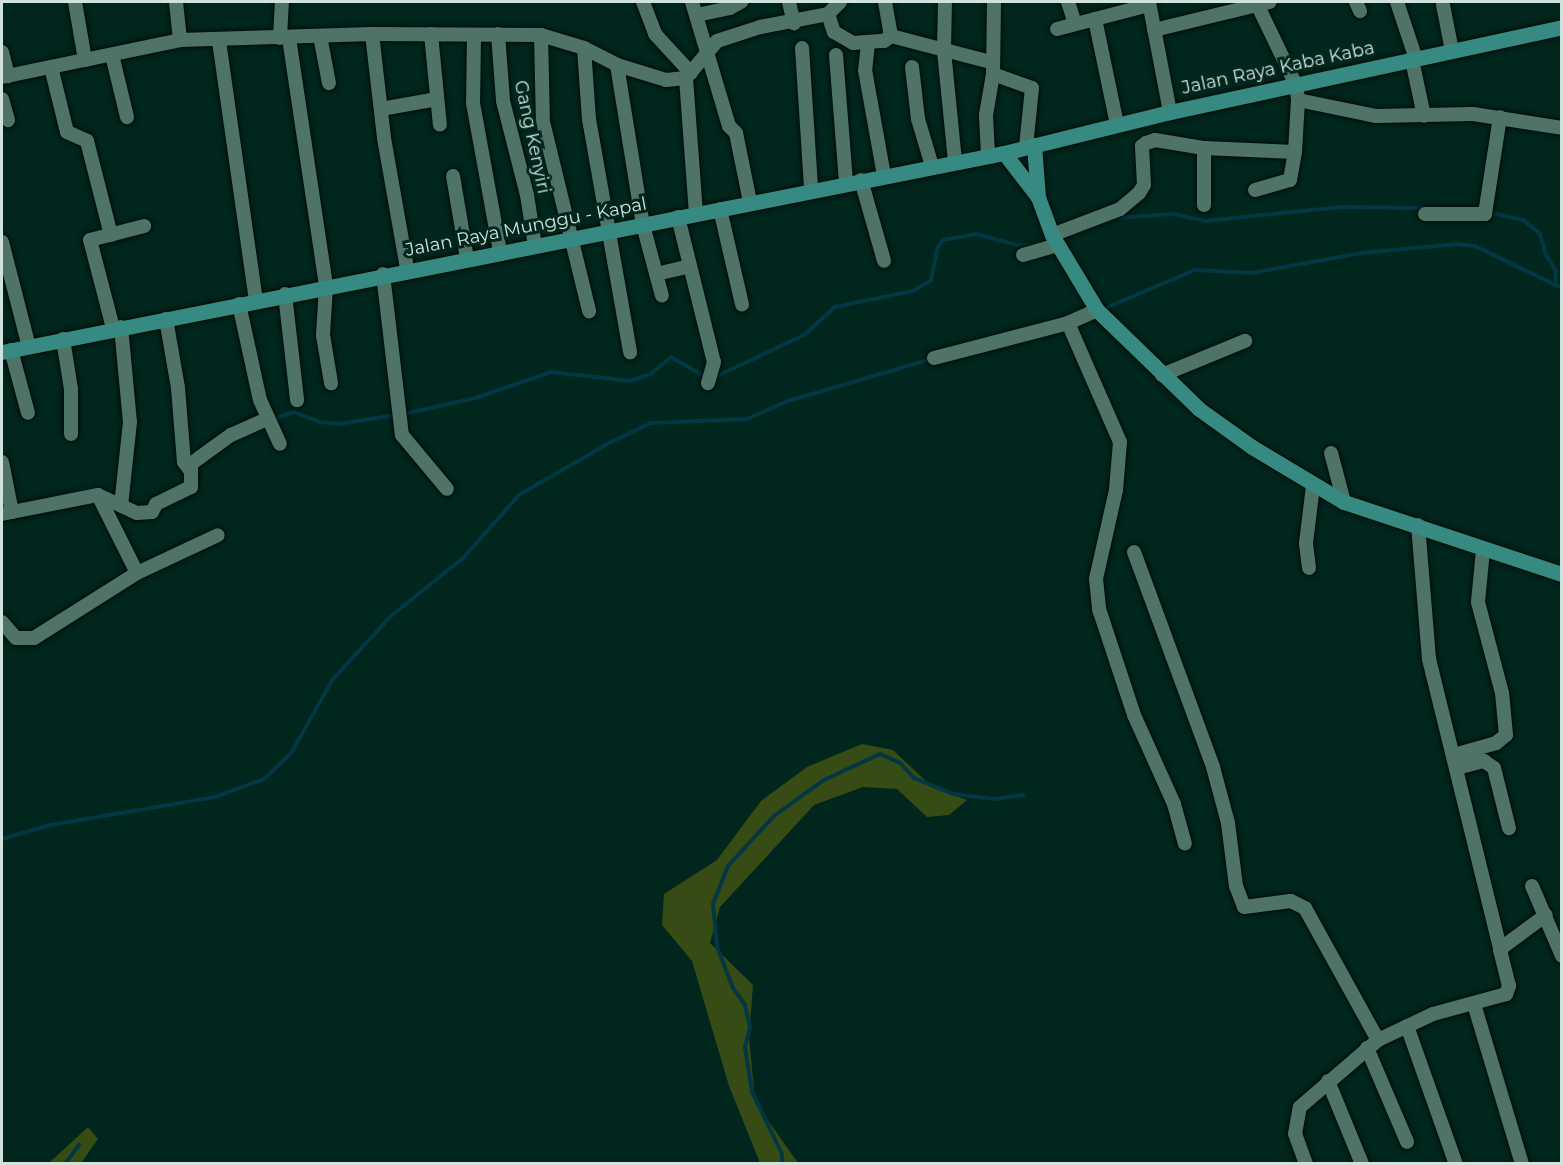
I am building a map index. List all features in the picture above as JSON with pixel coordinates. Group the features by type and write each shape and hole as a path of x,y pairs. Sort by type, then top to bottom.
{"street":[{"path":"75,2 85,60"},
{"path":"176,2 180,40"},
{"path":"282,2 285,38 326,286 323,335 331,384"},
{"path":"643,2 654,34 688,75 696,214"},
{"path":"692,2 729,126 736,134 750,202"},
{"path":"697,15 730,9 741,2"},
{"path":"789,2 794,23"},
{"path":"2,52 4,76 180,40 219,41 372,34 541,35 585,48 617,65 666,80 688,75 709,54 717,41 760,27 794,23 828,14 840,2"},
{"path":"885,2 891,36"},
{"path":"945,2 944,51 955,161"},
{"path":"988,155 986,114 997,16 994,2"},
{"path":"1068,2 1075,24"},
{"path":"1397,2 1414,59 1424,116"},
{"path":"1057,29 1149,3 1170,112"},
{"path":"1154,30 1234,5 1264,3 1297,92 1295,152 1290,180 1256,190"},
{"path":"1443,5 1452,51"},
{"path":"828,14 834,32 841,38 868,47 891,36 944,51 992,69 1032,88 1030,146 1038,197 1054,240 1097,316 1199,409 1313,486 1344,502 1418,525 1483,550 1562,574"},
{"path":"1095,19 1117,124"},
{"name":"Jalan Raya Kaba Kaba","path":"1004,153 1170,112 1297,92 1414,59 1562,27"},
{"path":"372,34 381,109 407,269"},
{"path":"431,34 440,125"},
{"name":"Gang Kenyiri","path":"498,34 503,101 526,195 535,246"},
{"path":"474,35 473,103 500,252"},
{"path":"541,35 541,107 570,239 590,311"},
{"path":"320,36 329,83"},
{"path":"219,41 256,300"},
{"path":"868,47 865,70 884,176"},
{"path":"585,48 589,119 630,352"},
{"path":"802,48 811,189"},
{"path":"112,55 127,117"},
{"path":"836,55 854,182 884,261"},
{"path":"617,65 643,225 662,296"},
{"path":"51,67 67,132 87,141 111,235"},
{"path":"912,67 918,119 932,166"},
{"path":"1297,92 1376,116 1500,117 1562,128"},
{"path":"2,99 8,120"},
{"path":"381,109 437,99"},
{"path":"1152,116 1155,140"},
{"path":"1425,214 1486,210 1500,117"},
{"path":"1023,255 1130,202 1144,185 1142,146 1155,140 1204,148 1295,152"},
{"path":"1204,148 1204,205"},
{"path":"1004,153 1038,197"},
{"name":"Jalan Raya Munggu - Kapal","path":"6,351 407,269 609,232 811,189 1004,153"},
{"path":"453,176 467,258"},
{"path":"720,209 742,304"},
{"path":"678,218 714,362 708,383"},
{"path":"121,506 130,422 117,328 90,240 144,226"},
{"path":"2,242 29,347"},
{"path":"656,274 690,266"},
{"path":"383,274 402,435 447,489"},
{"path":"285,294 297,400"},
{"path":"239,304 267,419 280,444"},
{"path":"934,358 1097,316"},
{"path":"166,319 178,388 184,462 190,470"},
{"path":"1068,323 1120,442 1116,490 1096,579 1099,609 1134,715 1174,804 1185,844"},
{"path":"63,339 71,389 71,434"},
{"path":"1162,375 1245,341"},
{"path":"6,351 28,413"},
{"path":"2,462 7,513 98,495 137,513 156,510 156,504 191,487 191,464 221,440 267,419"},
{"path":"1332,453 1344,502"},
{"path":"1309,568 1306,543 1313,486"},
{"path":"98,495 137,573"},
{"path":"1306,1164 1295,1134 1296,1118 1300,1107 1328,1081 1372,1044 1407,1026 1433,1014 1502,997 1508,990 1456,761 1430,659 1418,525"},
{"path":"2,622 16,638 34,638 137,573 218,535"},
{"path":"1456,761 1496,743 1506,735 1502,693 1478,602 1483,550"},
{"path":"1134,552 1213,766 1227,823 1236,886 1244,907 1291,901 1305,908 1372,1044 1407,1142"},
{"path":"1456,761 1484,761 1494,768 1509,828"},
{"path":"1532,886 1562,956"},
{"path":"1500,949 1546,915"},
{"path":"1474,1004 1522,1164"},
{"path":"1407,1026 1456,1164"},
{"path":"1328,1081 1362,1164"}],"green space":[{"path":"862,744 893,750 932,787 967,800 949,815 927,817 897,789 863,787 814,805 720,907 710,943 753,985 749,1037 755,1102 798,1163 760,1163 729,1086 692,961 662,925 664,894 717,860 761,801 807,767"},
{"path":"88,1127 98,1139 81,1163 49,1163"}],"waterway":[{"path":"1115,218 1173,214 1205,221 1341,207 1427,208"},
{"path":"1488,212 1523,220 1540,234 1546,255 1556,271 1555,285"},
{"path":"713,378 804,335 835,307 913,291 931,280 937,248 943,240 976,234 1017,245 1036,245"},
{"path":"1103,309 1195,270 1251,273 1362,253 1457,244 1475,246 1562,288"},
{"path":"403,414 476,398 551,372 630,381 651,374 671,357 705,377"},
{"path":"2,839 50,825 215,797 264,779 292,752 332,680 391,616 464,557 519,495 609,443 651,423 747,419 788,401 932,359"},
{"path":"273,419 294,412 320,422 338,424 396,415"},
{"path":"70,494 92,488 117,496"},
{"path":"782,1164 782,1154 752,1092 745,1047 750,1027 745,1005 733,988 717,947 713,904 728,866 774,816 824,780 880,754 900,763 914,778 953,794 995,799 1024,795"},
{"path":"65,1164 79,1145"}]}
